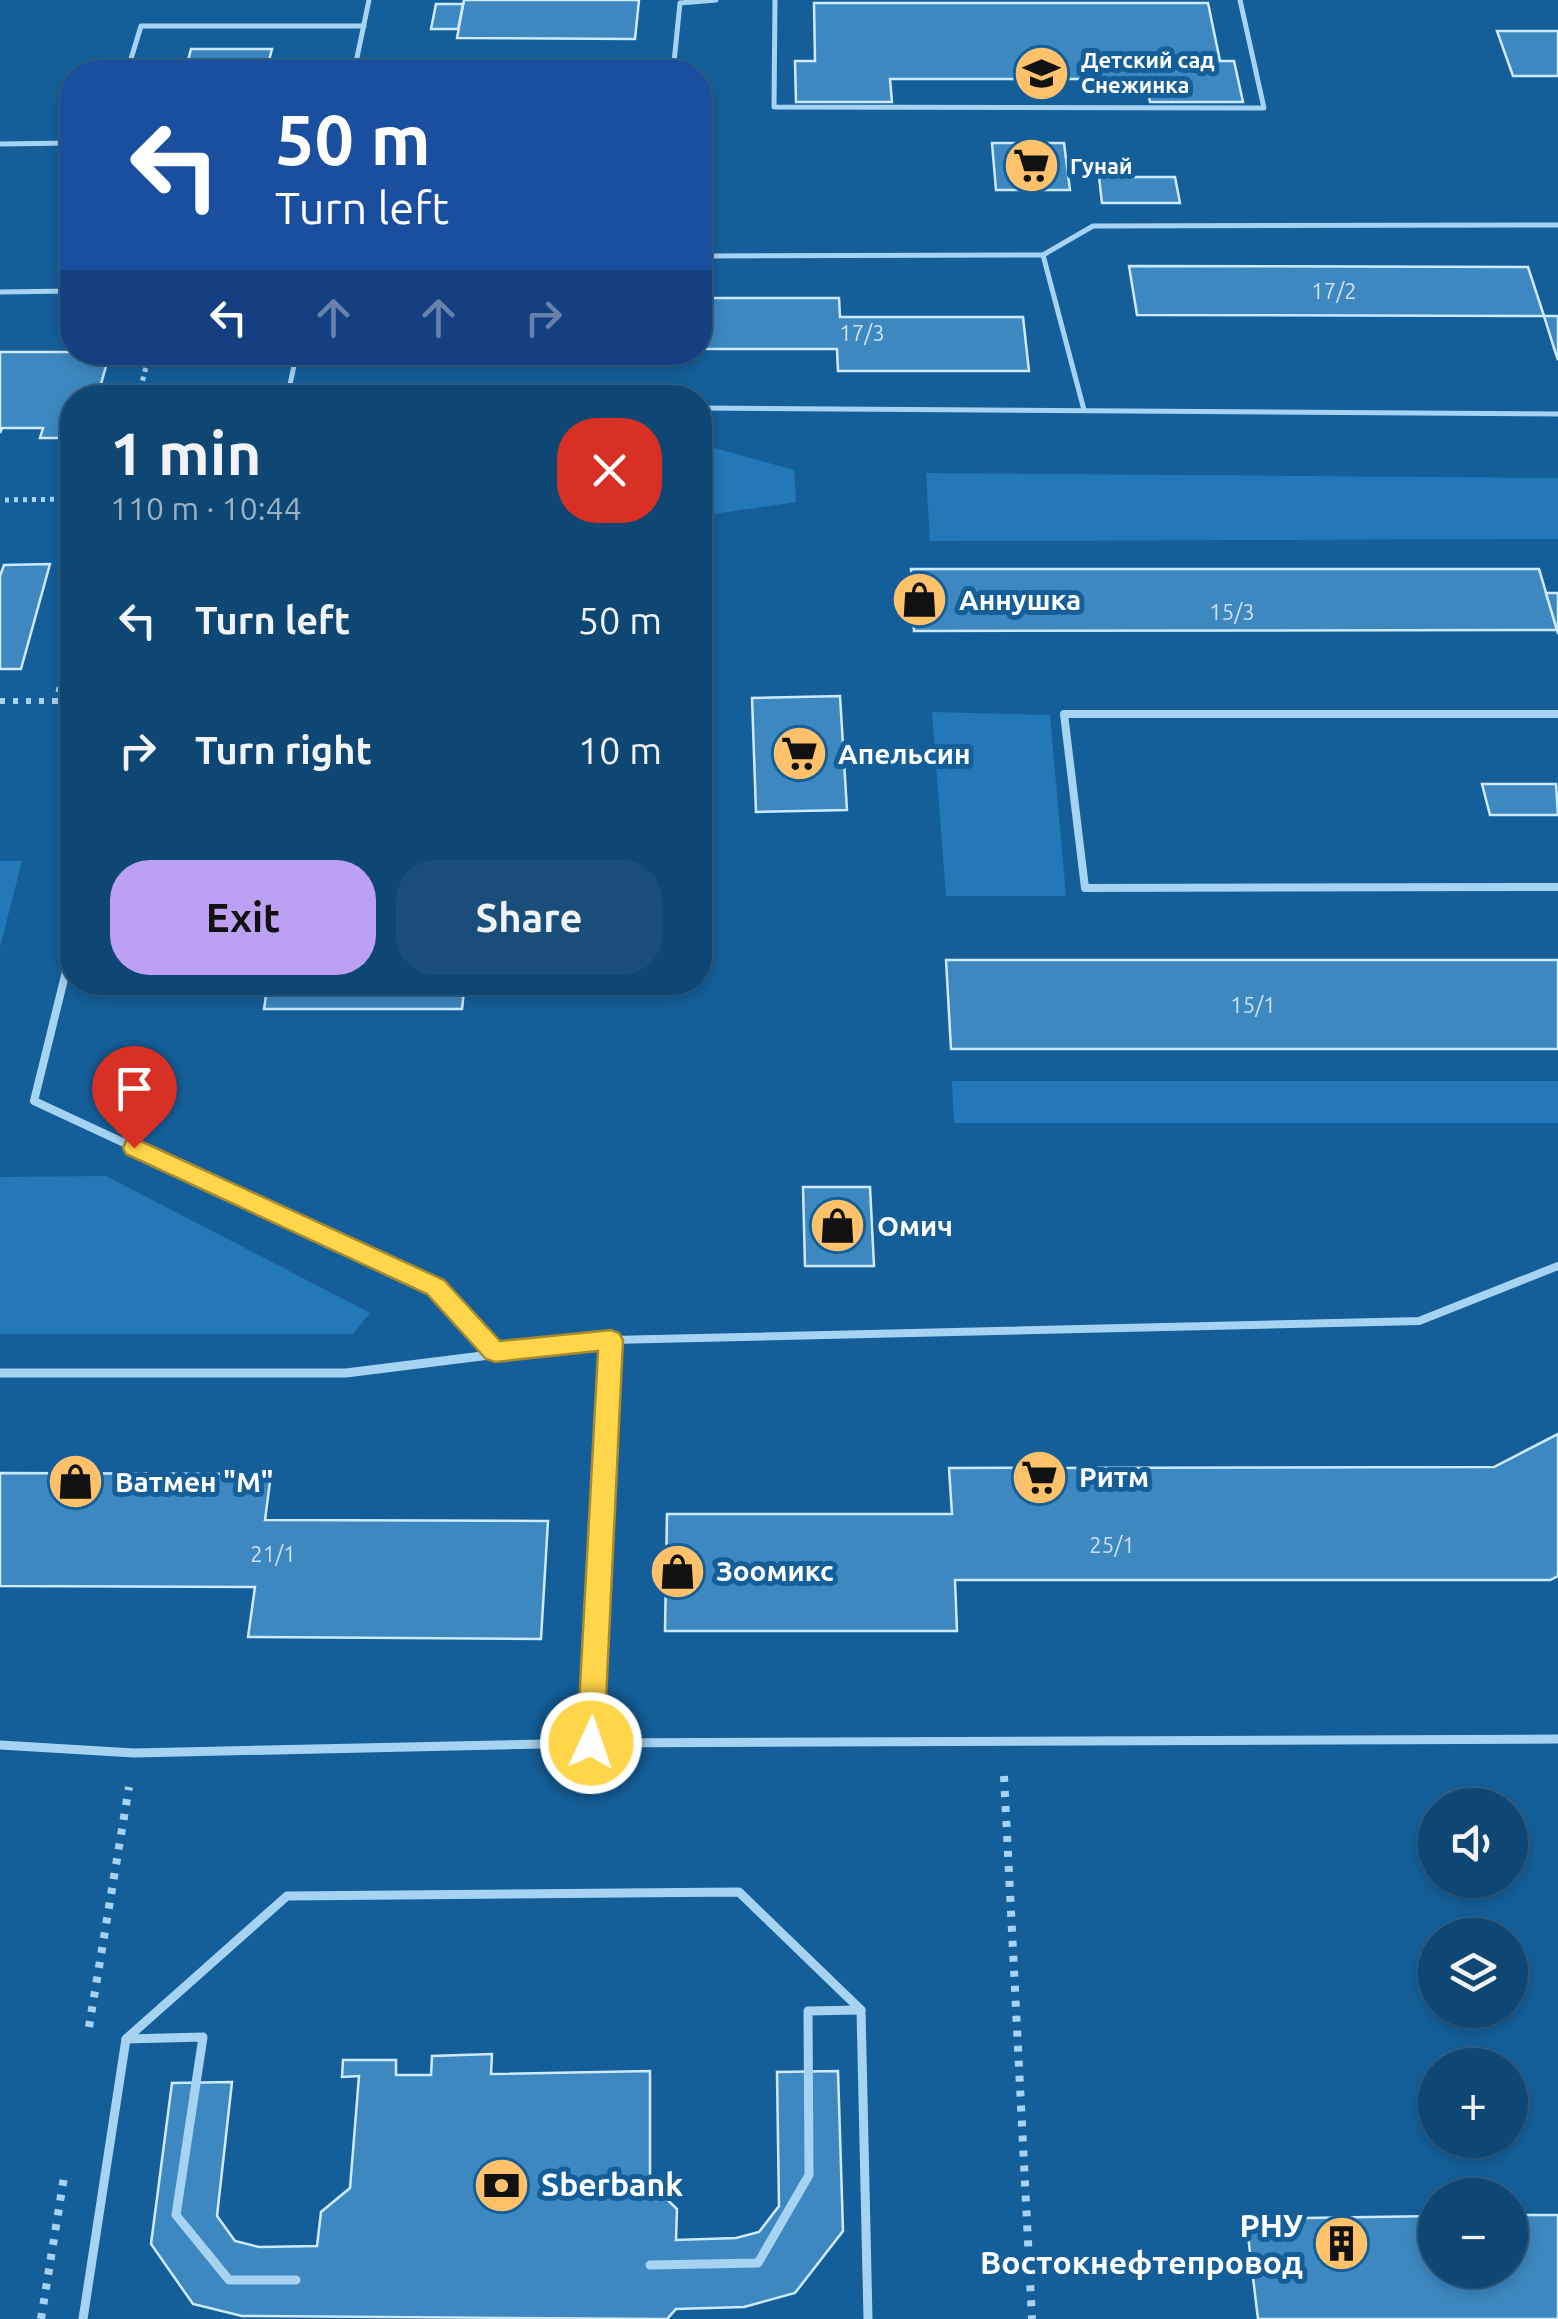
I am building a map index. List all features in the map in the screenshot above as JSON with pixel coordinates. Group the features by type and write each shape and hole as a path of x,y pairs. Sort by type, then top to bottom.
{"lane":[{"path":"357,60 369,0"},
{"path":"674,60 680,2 716,0"},
{"path":"774,0 774,107 1264,108 1240,0"},
{"path":"130,60 140,26 364,26"},
{"path":"0,144 60,143"},
{"path":"712,256 1042,255 1093,226 1558,225"},
{"path":"1042,255 1084,410"},
{"path":"0,292 60,291"},
{"path":"712,408 1558,414"},
{"path":"1558,714 1064,714 1085,888 1558,888"},
{"path":"60,995 34,1101 435,1287 495,1352"},
{"path":"0,1372 346,1373 611,1340 1420,1321 1558,1266"},
{"path":"591,1743 611,1340"},
{"path":"0,1746 134,1753 591,1743 1558,1739"},
{"path":"84,2319 126,2039 286,1896 739,1892 861,2010 868,2319"},
{"path":"650,2265 758,2262 809,2175 808,2011 861,2010"},
{"path":"126,2039 203,2037 176,2215 229,2280 296,2280"}],"path":[{"path":"5,500 60,499"},
{"path":"56,701 60,686"},
{"path":"0,702 60,701"},
{"path":"1003,1740 1032,2319"}],"shaded area":[{"path":"712,447 794,470 796,502 712,514"},
{"path":"926,473 1558,478 1558,539 930,541"},
{"path":"932,712 1050,715 1066,896 946,896"},
{"path":"0,861 22,861 0,947"},
{"path":"952,1081 1558,1081 1558,1123 954,1123"},
{"path":"106,1176 370,1313 353,1334 0,1334 0,1177"}],"building":[{"path":"464,0 639,0 635,39 457,38"},
{"path":"814,3 1208,3 1220,61 1234,61 1243,102 1150,102 1146,79 890,79 892,102 796,102 795,61 815,61"},
{"path":"436,4 463,4 458,29 431,29"},
{"path":"1497,31 1558,31 1558,76 1513,76"},
{"path":"191,49 272,49 269,60 188,60"},
{"name":"Гунай","path":"992,143 1064,143 1070,190 996,190"},
{"path":"1099,177 1175,177 1180,203 1102,203"},
{"path":"1129,266 1528,267 1544,316 1137,315"},
{"path":"712,298 839,298 840,317 1023,317 1029,371 838,371 837,349 712,349"},
{"path":"1544,316 1558,316 1558,360 1554,348"},
{"path":"0,352 60,352 60,365 106,365 101,385 60,385 60,438 40,438 43,428 2,428 0,433"},
{"path":"50,564 21,669 0,669 0,576 4,565"},
{"path":"911,569 1539,569 1557,630 914,631"},
{"path":"1546,593 1558,593 1558,634 1557,630"},
{"name":"Апельсин","path":"840,696 847,810 756,812 752,698"},
{"path":"1482,784 1556,784 1558,815 1490,815"},
{"path":"946,960 1558,960 1558,1049 951,1049"},
{"path":"266,995 464,995 462,1009 264,1009"},
{"name":"Омич","path":"803,1187 870,1187 874,1266 805,1266"},
{"path":"1558,1434 1558,1576 1550,1580 955,1580 957,1631 665,1631 667,1514 952,1514 949,1468 1494,1467"},
{"path":"0,1473 271,1474 265,1520 548,1521 541,1639 248,1637 255,1587 0,1586"},
{"name":"Sberbank","path":"492,2054 491,2074 650,2071 650,2183 677,2209 676,2240 736,2238 759,2232 779,2206 777,2072 838,2071 843,2231 795,2293 744,2307 676,2309 667,2319 242,2316 193,2304 151,2244 172,2083 232,2082 217,2216 235,2241 259,2247 317,2246 321,2212 350,2188 359,2076 342,2077 343,2060 396,2060 396,2075 431,2075 432,2056"},
{"name":"РНУ Востокнефтепровод","path":"1528,2215 1558,2215 1558,2319 1258,2319 1246,2219 1418,2216 1418,2288 1528,2288"}],"place":[{"name":"Детский сад Снежинка","path":"1042,73"},
{"name":"Гунай","path":"1031,166"},
{"name":"Аннушка","path":"920,600"},
{"name":"Апельсин","path":"799,754"},
{"name":"Омич","path":"838,1226"},
{"name":"Ритм","path":"1040,1477"},
{"name":"Ватмен \"М\"","path":"76,1482"},
{"name":"Зоомикс","path":"677,1571"},
{"name":"Sberbank","path":"502,2185"},
{"name":"РНУ Востокнефтепровод","path":"1342,2244"}],"route":[{"path":"134,1148 435,1287 495,1352 611,1340 591,1743"}]}
